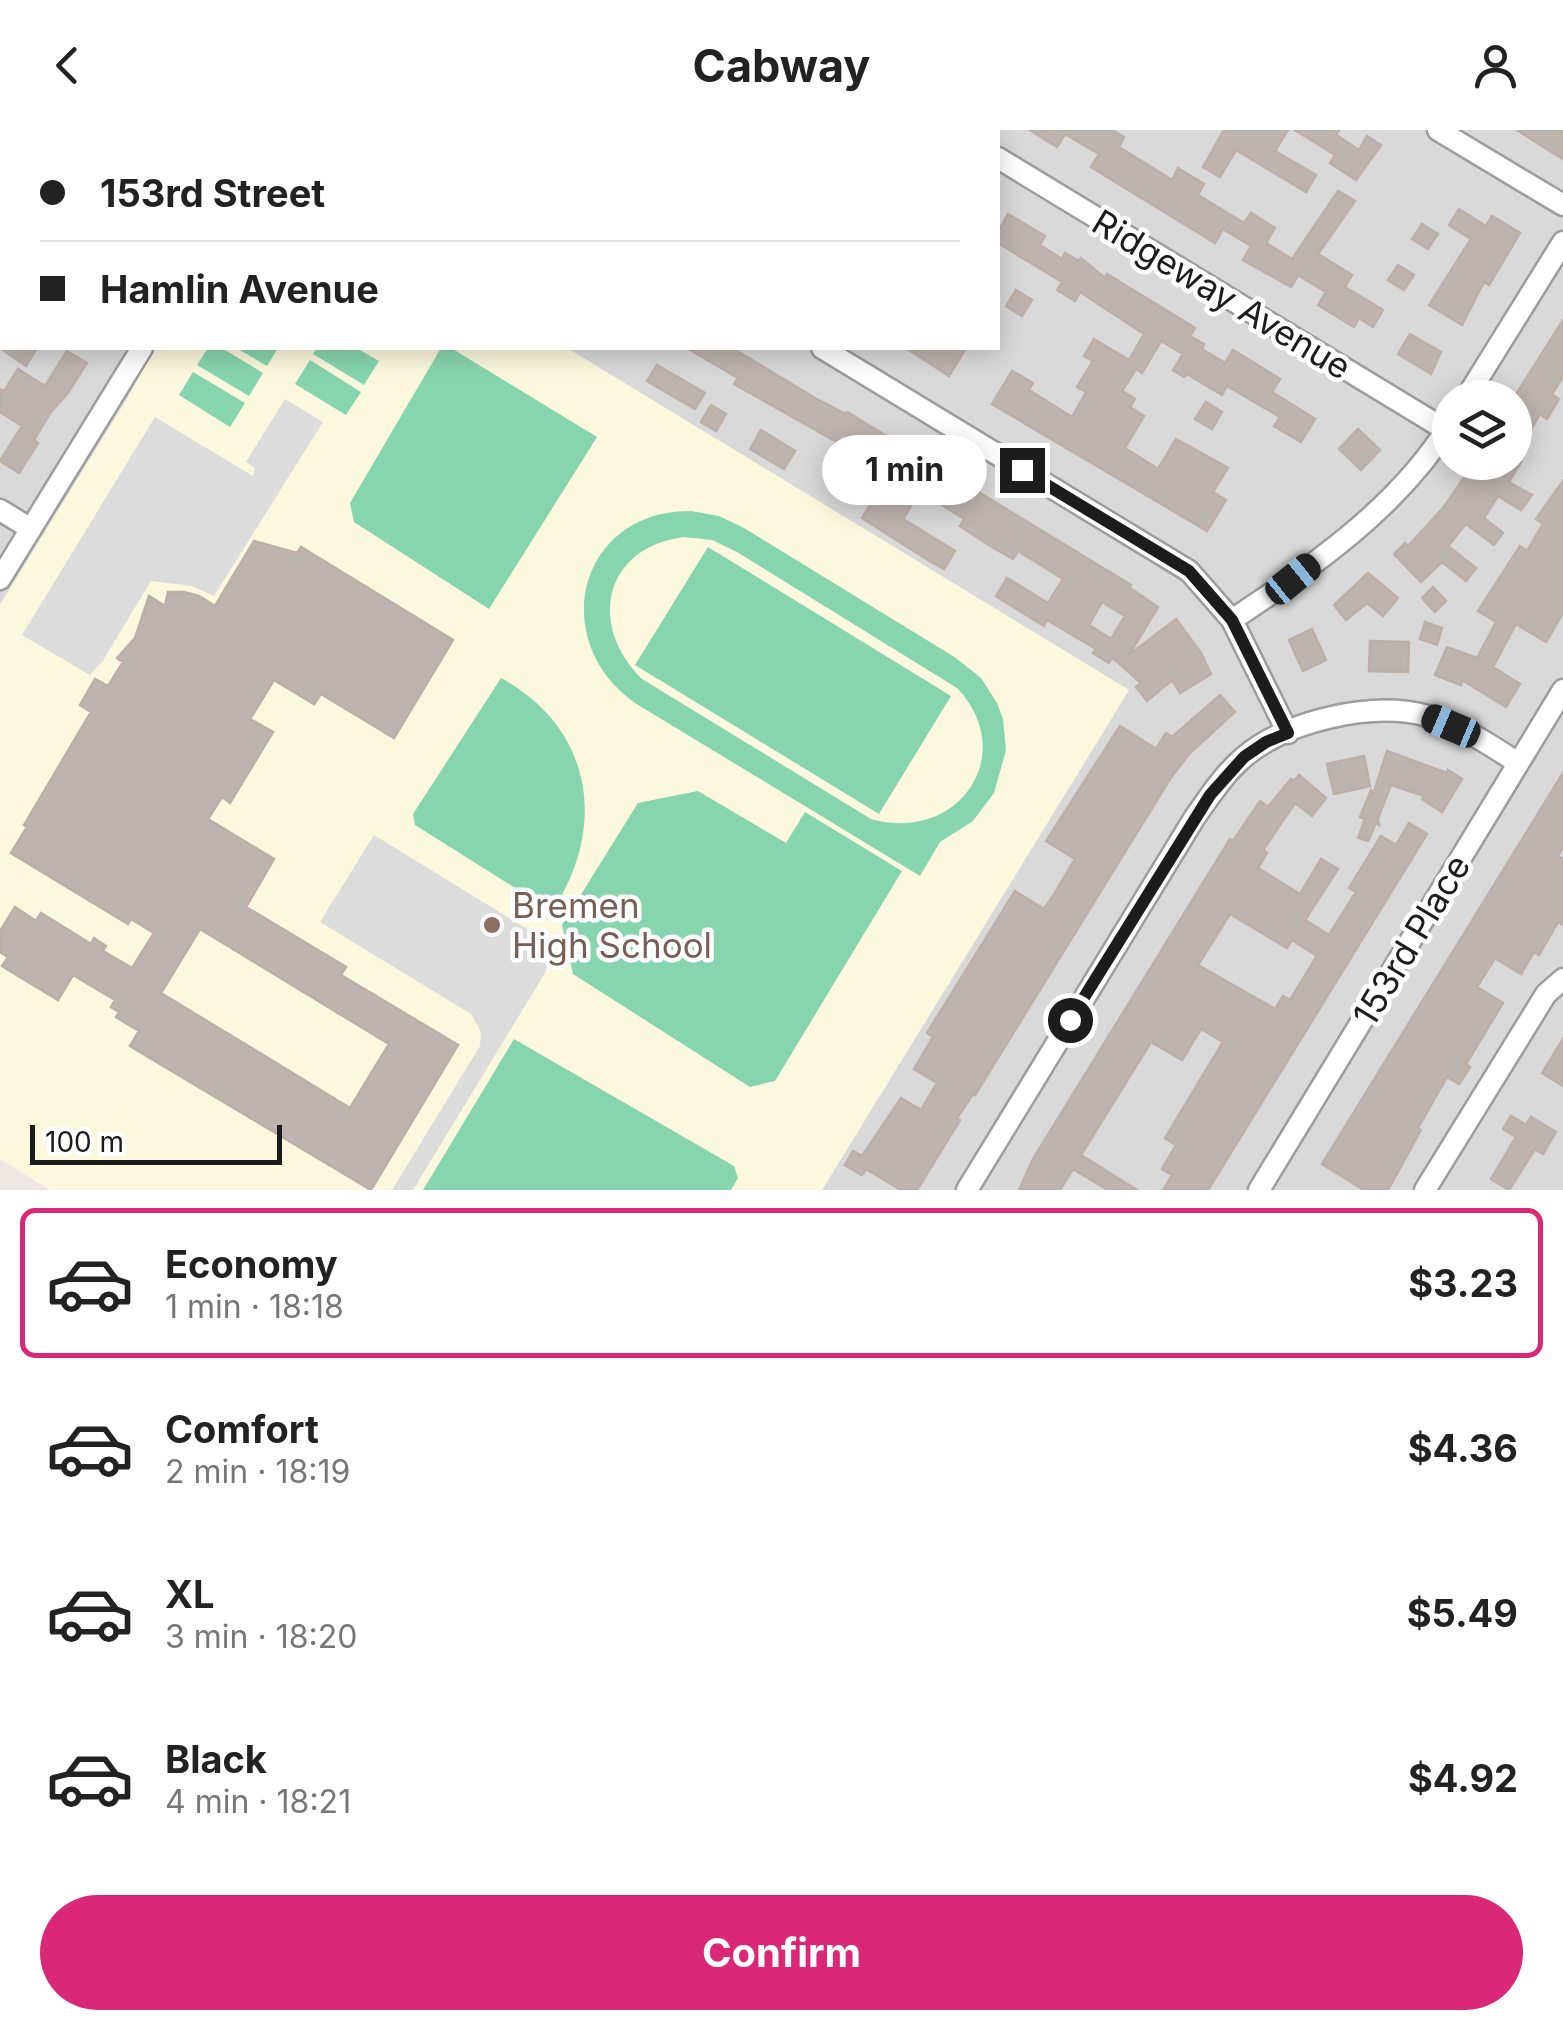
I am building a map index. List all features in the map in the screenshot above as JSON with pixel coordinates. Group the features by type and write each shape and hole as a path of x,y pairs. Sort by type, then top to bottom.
{"street":[{"path":"1438,130 1563,206"},
{"name":"Ridgeway Avenue","path":"1000,159 1432,417"},
{"path":"1477,380 1563,242"},
{"path":"0,579 141,350"},
{"path":"825,350 1189,571 1232,620 1288,733"},
{"path":"1232,620 1293,579 1392,499 1432,452"},
{"path":"0,510 31,529"},
{"name":"153rd Place","path":"1267,1187 1563,690"},
{"path":"967,1190 1195,817 1227,773 1244,757 1266,742 1353,711 1387,710 1428,716 1474,736 1518,763"},
{"path":"1425,1190 1546,994 1563,979"}],"shaded area":[{"path":"1000,130 1563,130 1563,1190 822,1190 1129,690 570,350 1000,350"},
{"path":"0,350 153,350 128,397 0,605"},
{"name":"Bremen High School","path":"153,350 570,350 1129,690 822,1190 50,1190 0,1159 0,605"},
{"path":"285,399 323,422 214,596 192,586 151,581 90,675 22,635 155,417 253,476 255,468 246,462"},
{"path":"374,835 542,938 551,953 545,973 413,1190 392,1190 480,1046 481,1032 471,1014 320,922"}],"green space":[{"path":"207,350 225,350 263,373 249,396 197,365"},
{"path":"239,350 277,350 267,366"},
{"path":"316,350 360,350 379,361 364,385 313,354"},
{"path":"440,350 454,350 597,437 489,609 354,522 350,503"},
{"path":"310,360 361,392 346,415 295,384"},
{"path":"193,372 245,403 230,427 179,395"},
{"path":"691,511 719,516 744,528 956,658 981,678 1003,719 1006,750 994,793 973,821 940,842 920,876 635,703 607,677 590,646 584,614 588,583 601,555 622,532 653,516","holes":["684,537 712,540 957,688 975,714 982,740 980,765 970,788 953,806 930,818 902,823 871,819 642,679 625,658 614,635 612,592 621,572 636,556 657,544"]},
{"path":"708,547 951,696 879,814 635,665"},
{"path":"501,678 532,699 556,724 572,752 582,782 585,814 581,846 570,879 552,911 415,825 413,814"},
{"path":"698,791 786,843 805,812 902,871 775,1081 750,1087 573,974 562,925 638,803"},
{"path":"514,1039 734,1166 738,1178 731,1190 423,1190"}],"building":[{"path":"1030,130 1112,130 1124,137 1119,147 1172,180 1178,168 1204,184 1198,195 1244,223 1251,213 1275,228 1266,243 1292,259 1338,191 1355,201 1318,254 1352,275 1345,287 1383,310 1373,327 1359,318 1354,327 1318,305 1326,292 1298,275 1291,287 1243,260 1251,246 1223,229 1215,243 1091,167 1099,154 1065,134 1057,147"},
{"path":"1224,130 1288,130 1275,151 1316,175 1306,192 1236,150 1220,177 1203,167"},
{"path":"1295,130 1339,130 1336,135 1359,150 1367,136 1381,145 1356,180 1330,163 1335,155"},
{"path":"1517,130 1563,130 1563,159 1537,143"},
{"path":"1459,209 1486,226 1492,216 1520,233 1489,285 1484,282 1462,325 1429,305 1471,239 1449,225"},
{"path":"1008,214 1045,236 1040,245 1062,259 1065,253 1079,261 1081,258 1105,278 1107,274 1195,328 1190,336 1225,363 1233,350 1280,379 1272,392 1315,419 1301,442 1274,426 1280,417 1227,386 1222,395 1173,370 1183,354 1161,341 1142,373 1136,369 1122,391 1135,399 1130,407 1144,416 1125,448 1158,469 1176,439 1228,468 1213,492 1226,500 1207,531 992,404 1012,371 1033,383 1029,390 1072,417 1086,392 1077,387 1093,361 1084,356 1094,339 1129,360 1144,334 1080,292 1075,301 1057,290 1062,282 1000,244 1000,228"},
{"path":"1422,224 1438,234 1428,249 1412,239"},
{"path":"1398,265 1414,275 1404,290 1388,280"},
{"path":"1016,290 1032,300 1022,316 1006,306"},
{"path":"1563,320 1563,377 1552,394 1559,399 1547,419 1540,414 1532,427 1532,380 1525,380"},
{"path":"1410,334 1441,352 1431,374 1398,354"},
{"path":"3,350 36,350 26,366"},
{"path":"690,350 735,350 815,398 847,412 1131,585 1158,607 1129,655 1176,619 1211,674 1180,693 1172,680 1147,701 1136,687 1141,683 1112,657 1109,663 1093,653 1096,649 1047,620 1044,626 996,596 1007,578 1048,603 1063,579 1018,551 1013,559 992,547 960,526 964,519 920,491 903,519 955,551 944,569 928,560 862,518 870,505 839,487 858,454 734,384 738,378","holes":["1102,602 1125,616 1111,639 1089,625"]},
{"path":"909,350 965,350 949,376"},
{"path":"67,351 87,363 50,413 34,440 38,443 19,473 0,461 22,426 0,412 0,389 4,391 18,369 45,386"},
{"path":"657,365 705,393 695,409 647,381"},
{"path":"1206,402 1222,412 1212,429 1195,419"},
{"path":"711,405 726,414 716,431 701,422"},
{"path":"1358,429 1380,450 1361,470 1339,449"},
{"path":"761,430 795,451 784,469 750,449"},
{"path":"1462,480 1510,480 1532,495 1521,510 1498,496 1484,518 1503,533 1494,545 1466,524 1448,546 1476,568 1466,581 1442,562 1421,582 1394,554 1405,543 1408,546"},
{"path":"1563,481 1563,613 1546,642 1516,624 1493,667 1520,684 1506,707 1462,680 1461,685 1435,675 1447,647 1477,658 1496,622 1478,611 1520,546 1527,551 1543,524 1536,519"},
{"path":"254,541 297,553 301,547 453,640 394,738 321,694 314,704 274,680 250,719 273,732 230,803 222,797 208,819 274,859 246,907 346,967 341,975 458,1045 371,1190 130,1046 139,1031 116,1017 119,1012 111,1007 115,1000 73,975 58,1000 2,966 8,957 0,952 0,931 15,907 36,921 41,913 91,944 94,938 106,946 103,951 132,968 154,933 131,919 128,924 11,853 91,712 80,705 95,679 108,686 123,662 117,658 135,638 149,596 165,606 168,592 184,592 215,606","holes":["200,929 389,1044 350,1108 161,993"]},
{"path":"1368,573 1398,598 1383,616 1367,603 1346,620 1334,605"},
{"path":"1433,587 1446,601 1435,612 1422,598"},
{"path":"1425,622 1442,628 1437,645 1420,639"},
{"path":"1312,629 1326,660 1303,671 1289,640"},
{"path":"1370,641 1409,642 1408,672 1369,671"},
{"path":"1220,695 1235,712 1190,753 1170,779 975,1095 957,1118 960,1120 917,1190 901,1190 866,1169 862,1175 845,1165 853,1151 862,1156 901,1098 921,1110 937,1083 914,1069 933,1037 927,1033 1015,891 1044,909 1053,896 1075,859 1046,841 1120,726 1156,749 1166,733 1172,737"},
{"path":"1387,751 1447,773 1448,770 1462,779 1442,812 1422,799 1424,796 1391,785 1379,825 1376,823 1368,841 1358,838 1365,819 1360,817 1371,790 1373,795"},
{"path":"1364,756 1370,786 1334,794 1327,764"},
{"path":"1563,773 1563,848 1558,856 1563,859 1563,925 1558,922 1539,955 1534,952 1521,974 1495,958 1477,987 1503,1003 1466,1064 1470,1067 1459,1084 1447,1077 1388,1190 1364,1190 1322,1164"},
{"path":"1299,775 1326,798 1312,816 1295,803 1263,850 1267,853 1258,868 1300,894 1321,859 1338,869 1305,920 1329,935 1356,892 1349,888 1381,836 1396,845 1409,823 1427,834 1208,1190 1163,1190 1172,1175 1162,1169 1176,1145 1165,1138 1223,1042 1201,1029 1182,1060 1151,1042 1081,1155 1137,1190 1108,1190 1073,1169 1060,1190 1019,1190 1033,1159 1230,839 1233,841 1260,801 1268,807 1291,779 1294,781","holes":["1230,914 1287,948 1292,940 1317,956 1290,1000 1283,996 1275,1009 1198,965"]},
{"path":"1563,1039 1563,1086 1542,1073"},
{"path":"1511,1116 1526,1125 1531,1117 1556,1132 1543,1154 1535,1149 1509,1190 1491,1179 1516,1137 1503,1129"}],"place":[{"name":"Bremen High School","path":"492,925"}],"route":[{"path":"1022,470 1189,571 1232,620 1288,733 1244,757 1210,795 1070,1020"}]}
